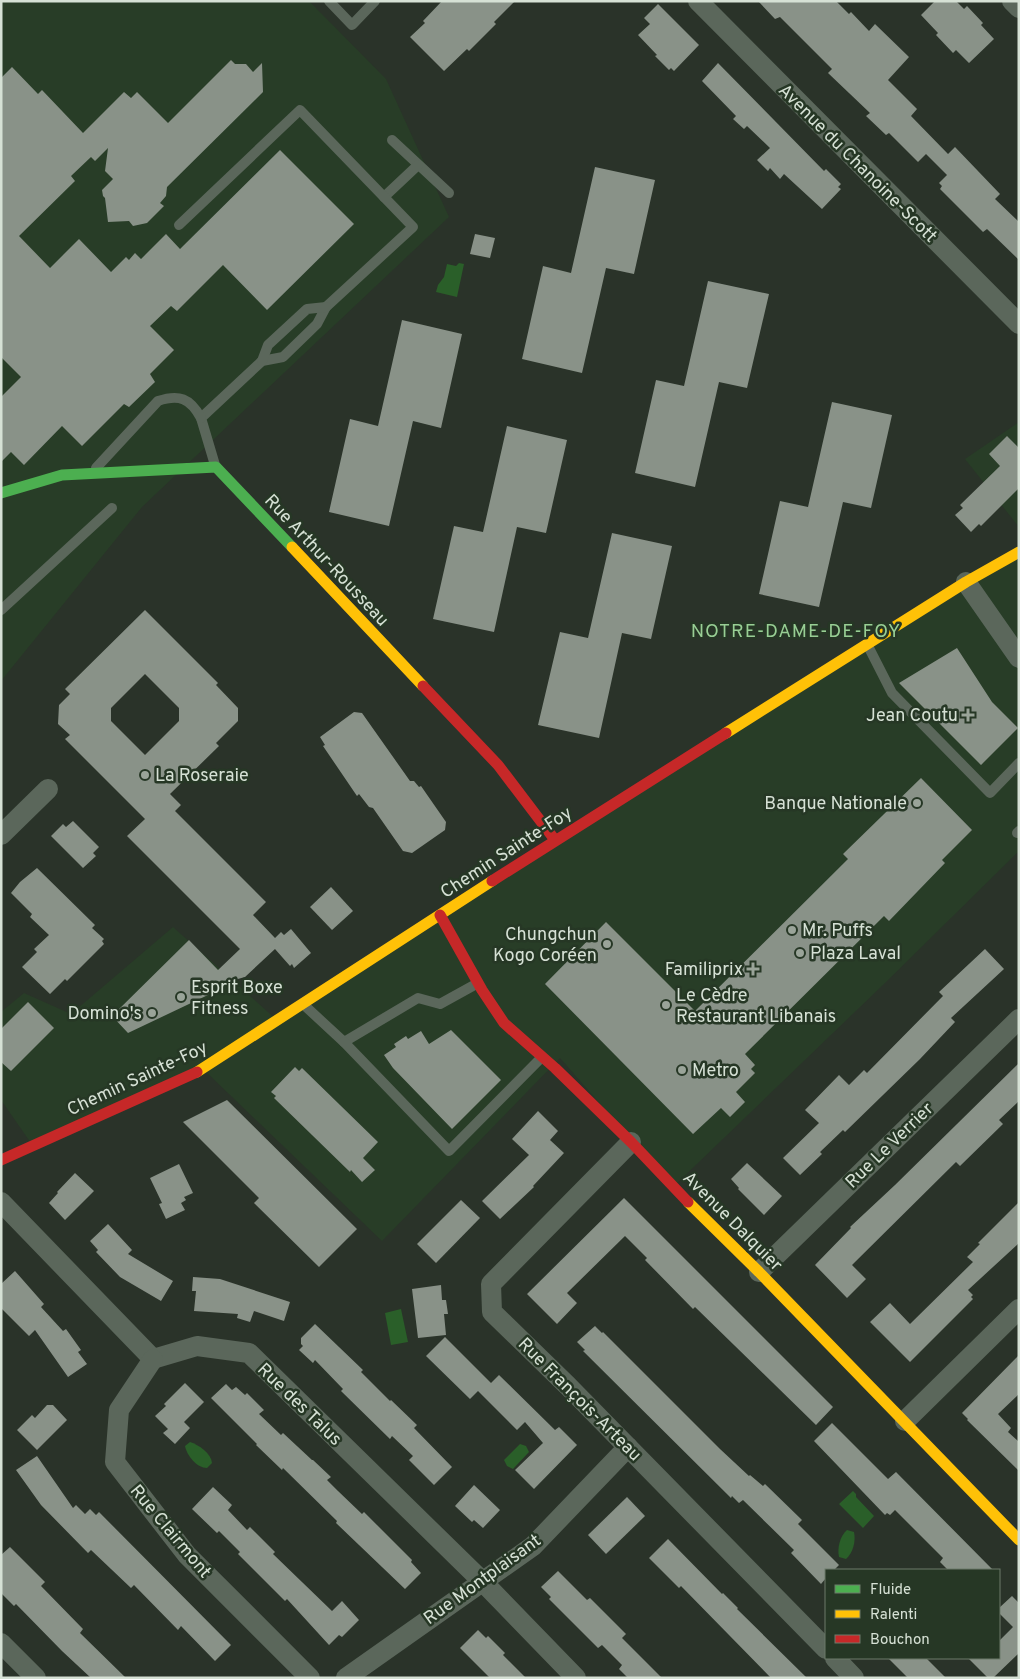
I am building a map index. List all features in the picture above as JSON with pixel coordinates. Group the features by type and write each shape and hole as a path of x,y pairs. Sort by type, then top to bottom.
{"street":[{"name":"Avenue du Chanoine-Scott","path":"698,1 1019,324"},
{"path":"1012,1 1019,8"},
{"path":"1,493 62,475 216,467"},
{"name":"Rue Arthur-Rousseau","path":"216,467 498,765 555,840"},
{"name":"Chemin Sainte-Foy","path":"1,1160 203,1069 555,840 966,582 1019,552"},
{"path":"966,582 1019,658"},
{"path":"1,836 48,789"},
{"name":"Avenue Dalquier","path":"440,916 478,983 504,1023 631,1142 694,1209 759,1272 1019,1540"},
{"name":"Rue Le Verrier","path":"759,1272 1019,1020"},
{"name":"Rue François-Arteau","path":"631,1142 491,1284 492,1312 568,1386 825,1648"},
{"path":"1,1202 153,1359"},
{"path":"904,1421 1019,1309"},
{"name":"Rue des Talus","path":"153,1359 196,1346 249,1353 482,1581 576,1678"},
{"name":"Rue Clairmont","path":"153,1359 119,1410 115,1462 187,1555 310,1678"},
{"name":"Rue Montplaisant","path":"346,1678 533,1546 628,1447"},
{"path":"1,1643 36,1678"},
{"path":"836,1659 854,1678"}],"lane":[{"path":"329,1 352,25 375,1"},
{"path":"179,225 300,110 413,227 326,307 317,324 283,357 262,361"},
{"path":"392,140 449,193"},
{"path":"384,197 418,164"},
{"path":"201,418 262,361 268,345 307,310 326,307"},
{"path":"92,473 158,401 171,397 184,399 196,408 201,418 216,467"},
{"path":"1,610 112,508"},
{"path":"867,644 892,693 990,793 1019,763"},
{"path":"344,1042 418,998 440,1004 478,983"},
{"path":"304,1004 344,1042 449,1151 542,1057"}],"shaded area":[{"path":"1,1 309,1 386,79 449,217 142,507 1,681"},
{"path":"459,263 464,264 457,297 436,292 438,285 444,277 447,264 456,266"},
{"path":"1019,422 1019,527 965,459"},
{"path":"1019,552 1019,851 673,1187 560,1058 382,1241 203,1069 33,1146 1,1100 1,1012 24,993 71,1014 173,927 278,1021"},
{"path":"401,1309 408,1342 391,1345 385,1313"},
{"path":"190,1442 201,1447 211,1459 212,1463 207,1468 196,1464 190,1457 185,1446"},
{"path":"520,1444 526,1446 529,1452 513,1469 507,1466 504,1460"},
{"path":"853,1491 856,1497 874,1516 863,1528 839,1504"},
{"path":"847,1530 854,1532 855,1539 852,1550 846,1559 839,1557 838,1550 841,1539"}],"building":[{"path":"442,1 515,1 494,22 496,24 469,51 467,49 444,71 410,37 425,23 423,21"},
{"path":"758,1 836,1 849,14 851,12 869,31 875,24 909,57 888,80 917,109 911,116 948,154 955,147 1000,194 995,199 1019,222 1019,260 987,229 983,232 940,189 942,186 939,183 947,175 926,154 918,162 889,133 886,135 866,116 870,113 828,73 832,69 780,17 775,19"},
{"path":"935,1 956,1 964,9 967,6 983,23 981,25 994,39 969,63 956,50 953,53 921,15"},
{"path":"658,4 699,45 674,71 671,68 669,70 655,56 657,55 638,35 650,24 644,18"},
{"path":"231,60 235,64 246,64 253,72 262,63 263,92 167,187 166,196 160,203 164,206 147,223 133,226 129,221 108,222 102,190 113,179 105,171 108,148 95,161 91,157 71,176 75,181 19,236 50,268 79,239 111,272 126,257 129,260 135,253 141,259 166,234 180,249 280,150 354,224 267,310 223,265 177,311 171,306 150,326 174,350 150,374 155,382 129,407 124,404 82,446 62,426 24,465 11,452 1,462 1,397 21,377 1,357 1,78 12,67 38,94 42,90 83,133 124,92 131,98 137,92 168,123"},
{"path":"718,63 824,171 826,169 841,184 838,187 841,189 822,209 784,174 780,179 770,168 768,171 757,160 770,148 747,126 744,129 733,119 736,116 702,81"},
{"path":"595,167 655,180 634,274 606,268 582,373 522,359 543,266 571,273"},
{"path":"475,234 495,238 490,258 470,254"},
{"path":"708,281 769,294 747,388 719,382 695,487 635,473 656,380 684,386"},
{"path":"402,320 462,334 441,428 413,421 389,526 329,512 350,419 378,426"},
{"path":"832,402 892,415 871,508 843,502 819,607 759,594 780,501 808,507"},
{"path":"507,426 567,440 546,533 517,527 494,632 433,619 454,526 483,532"},
{"path":"1007,436 1019,448 1019,488 981,526 979,524 971,532 955,515 963,508 960,505 1000,466 989,454"},
{"path":"612,533 672,546 651,639 622,633 599,738 538,725 560,632 588,638"},
{"name":"La Roseraie","path":"145,610 218,683 216,685 238,708 238,721 216,743 219,746 170,794 181,805 175,811 266,902 253,915 275,938 281,932 284,935 291,929 311,953 294,968 275,949 245,977 227,982 229,985 128,1033 112,1016 189,940 218,970 240,949 127,836 145,819 65,739 70,735 58,724 59,705 70,694 65,689","holes":["145,674 179,708 179,721 145,755 111,721 111,708"]},
{"name":"Jean Coutu","path":"957,648 992,702 1018,728 981,765 899,683"},
{"path":"354,712 362,713 410,781 414,781 419,787 421,786 446,822 445,830 412,853 403,851 373,808 369,807 359,794 357,796 323,746 325,745 320,737"},
{"name":"Plaza Laval","path":"921,778 972,830 942,860 945,863 889,921 884,916 745,1054 755,1065 751,1069 755,1073 736,1092 745,1102 730,1117 721,1108 693,1134 545,984 606,922 695,1011 848,859 843,854"},
{"path":"73,821 99,847 93,853 96,856 83,868 51,836 63,824 66,827"},
{"path":"37,868 95,925 92,928 104,939 102,941 104,944 67,981 65,979 50,994 22,967 37,952 34,949 49,935 30,917 32,914 11,893 20,882"},
{"path":"331,887 353,911 332,930 310,907"},
{"path":"985,949 1004,969 951,1018 955,1022 920,1059 845,1132 843,1130 820,1152 822,1154 800,1175 783,1158 819,1123 805,1110 839,1075 849,1085 864,1070 867,1073 943,996 939,992"},
{"path":"28,1002 54,1028 11,1071 1,1062 1,1029"},
{"path":"451,1030 501,1080 452,1129 393,1068 384,1055 396,1047 394,1044 406,1036 408,1039 421,1031 429,1044"},
{"path":"1019,1063 1019,1101 999,1120 1003,1124 960,1166 956,1162 852,1265 866,1279 847,1298 815,1265 850,1227"},
{"path":"295,1067 299,1071 302,1068 378,1142 363,1158 375,1170 362,1182 274,1098 276,1096 271,1092"},
{"path":"227,1100 357,1229 319,1267 254,1203 259,1198 183,1122"},
{"path":"538,1111 558,1131 550,1140 564,1153 534,1187 500,1219 482,1201 529,1155 512,1139"},
{"path":"747,1163 782,1196 764,1215 738,1189 731,1179"},
{"path":"179,1164 193,1193 184,1197 186,1200 181,1203 185,1210 166,1219 159,1204 162,1203 150,1178"},
{"path":"75,1173 94,1191 65,1220 49,1203"},
{"path":"624,1198 833,1407 816,1425 695,1307 693,1309 645,1260 647,1258 625,1236 567,1293 577,1303 557,1324 527,1294"},
{"path":"461,1200 480,1218 436,1263 417,1244"},
{"path":"1019,1202 1019,1243 968,1290 973,1295 971,1297 973,1299 910,1362 870,1322 890,1303 910,1324 973,1262 967,1257 980,1244 978,1243"},
{"path":"108,1224 132,1250 128,1254 173,1281 161,1301 120,1277 96,1252 98,1250 90,1241"},
{"path":"15,1271 44,1304 41,1307 63,1331 66,1329 81,1350 78,1352 87,1364 68,1377 35,1330 29,1336 1,1308 1,1284"},
{"path":"193,1277 220,1279 290,1302 284,1321 254,1311 250,1322 237,1318 238,1314 194,1311 196,1291 192,1291"},
{"path":"441,1285 442,1300 446,1300 448,1314 444,1314 446,1335 418,1338 412,1289"},
{"path":"315,1324 363,1370 361,1372 390,1401 417,1425 414,1428 452,1467 434,1485 409,1460 413,1456 392,1436 390,1439 341,1391 343,1389 315,1360 313,1363 299,1350 303,1346 301,1338"},
{"path":"595,1326 603,1332 720,1449 749,1476 763,1486 765,1484 802,1520 798,1524 839,1565 835,1569 825,1569 825,1579 821,1584 791,1553 794,1550 743,1500 739,1503 732,1496 731,1498 583,1351 585,1350 577,1342"},
{"path":"445,1337 491,1383 499,1375 555,1430 559,1427 577,1445 534,1489 515,1470 543,1443 525,1422 517,1430 478,1391 470,1399 426,1356"},
{"path":"1019,1355 1019,1394 998,1414 1011,1428 1008,1432 1019,1442 1019,1471 962,1413"},
{"path":"185,1383 204,1402 184,1422 190,1428 175,1444 163,1433 168,1429 155,1416"},
{"path":"226,1384 232,1390 236,1387 245,1395 247,1393 264,1410 259,1414 281,1435 283,1433 331,1477 327,1480 362,1514 364,1512 412,1560 411,1562 421,1573 405,1589 336,1523 337,1521 283,1468 282,1470 256,1445 211,1398"},
{"path":"47,1405 53,1405 67,1420 37,1450 17,1430 32,1415 35,1418"},
{"path":"832,1423 888,1479 896,1472 992,1569 947,1569 940,1562 943,1558 895,1510 890,1515 887,1513 885,1515 814,1441"},
{"path":"37,1456 73,1508 76,1505 85,1514 90,1509 96,1515 99,1512 231,1645 215,1661 181,1626 178,1630 134,1585 131,1588 91,1550 88,1553 41,1505 16,1470"},
{"path":"474,1485 500,1510 483,1528 474,1520 472,1522 455,1506"},
{"path":"213,1487 232,1505 228,1510 247,1530 250,1527 275,1552 273,1554 332,1611 342,1601 359,1620 342,1637 339,1635 329,1645 287,1599 285,1601 238,1554 240,1552 219,1531 217,1533 192,1509"},
{"path":"627,1497 645,1516 606,1554 588,1535"},
{"path":"668,1539 807,1678 771,1678 681,1586 679,1588 649,1558"},
{"path":"10,1547 45,1582 41,1586 83,1629 80,1633 126,1678 91,1678 16,1604 14,1606 1,1593 1,1555"},
{"path":"558,1571 587,1600 590,1598 626,1634 622,1638 662,1678 628,1678 619,1669 622,1665 602,1645 598,1648 549,1599 551,1597 541,1587"},
{"path":"1012,1596 1019,1603 1019,1653 993,1678 988,1678 969,1659 1000,1659 1000,1640 1013,1627 1000,1614 1000,1607"},
{"path":"478,1630 486,1638 488,1636 505,1653 503,1655 526,1678 490,1678 460,1648"},
{"path":"889,1659 927,1659 946,1678 908,1678"}],"traffic: fast":[{"path":"1,493 62,475 216,467 292,547"}],"traffic: slow":[{"path":"292,547 423,686"},
{"path":"726,733 966,582 1019,552"},
{"path":"197,1072 492,881"},
{"path":"688,1202 759,1272 1019,1540"}],"traffic: jam":[{"path":"423,686 498,765 555,840"},
{"path":"492,881 726,733"},
{"path":"440,915 482,990 504,1023 555,1068 631,1142 688,1202"},
{"path":"1,1160 197,1072"}],"place":[{"name":"Jean Coutu","path":"968,715"},
{"name":"La Roseraie","path":"145,775"},
{"name":"Banque Nationale","path":"917,803"},
{"name":"Mr. Puffs","path":"792,930"},
{"name":"Chungchun Kogo Coréen","path":"607,944"},
{"name":"Plaza Laval","path":"800,953"},
{"name":"Familiprix","path":"753,969"},
{"name":"Esprit Boxe Fitness","path":"181,997"},
{"name":"Le Cèdre Restaurant Libanais","path":"666,1005"},
{"name":"Domino's","path":"152,1013"},
{"name":"Metro","path":"682,1070"}],"district":[{"name":"NOTRE-DAME-DE-FOY","path":"796,630"}]}
